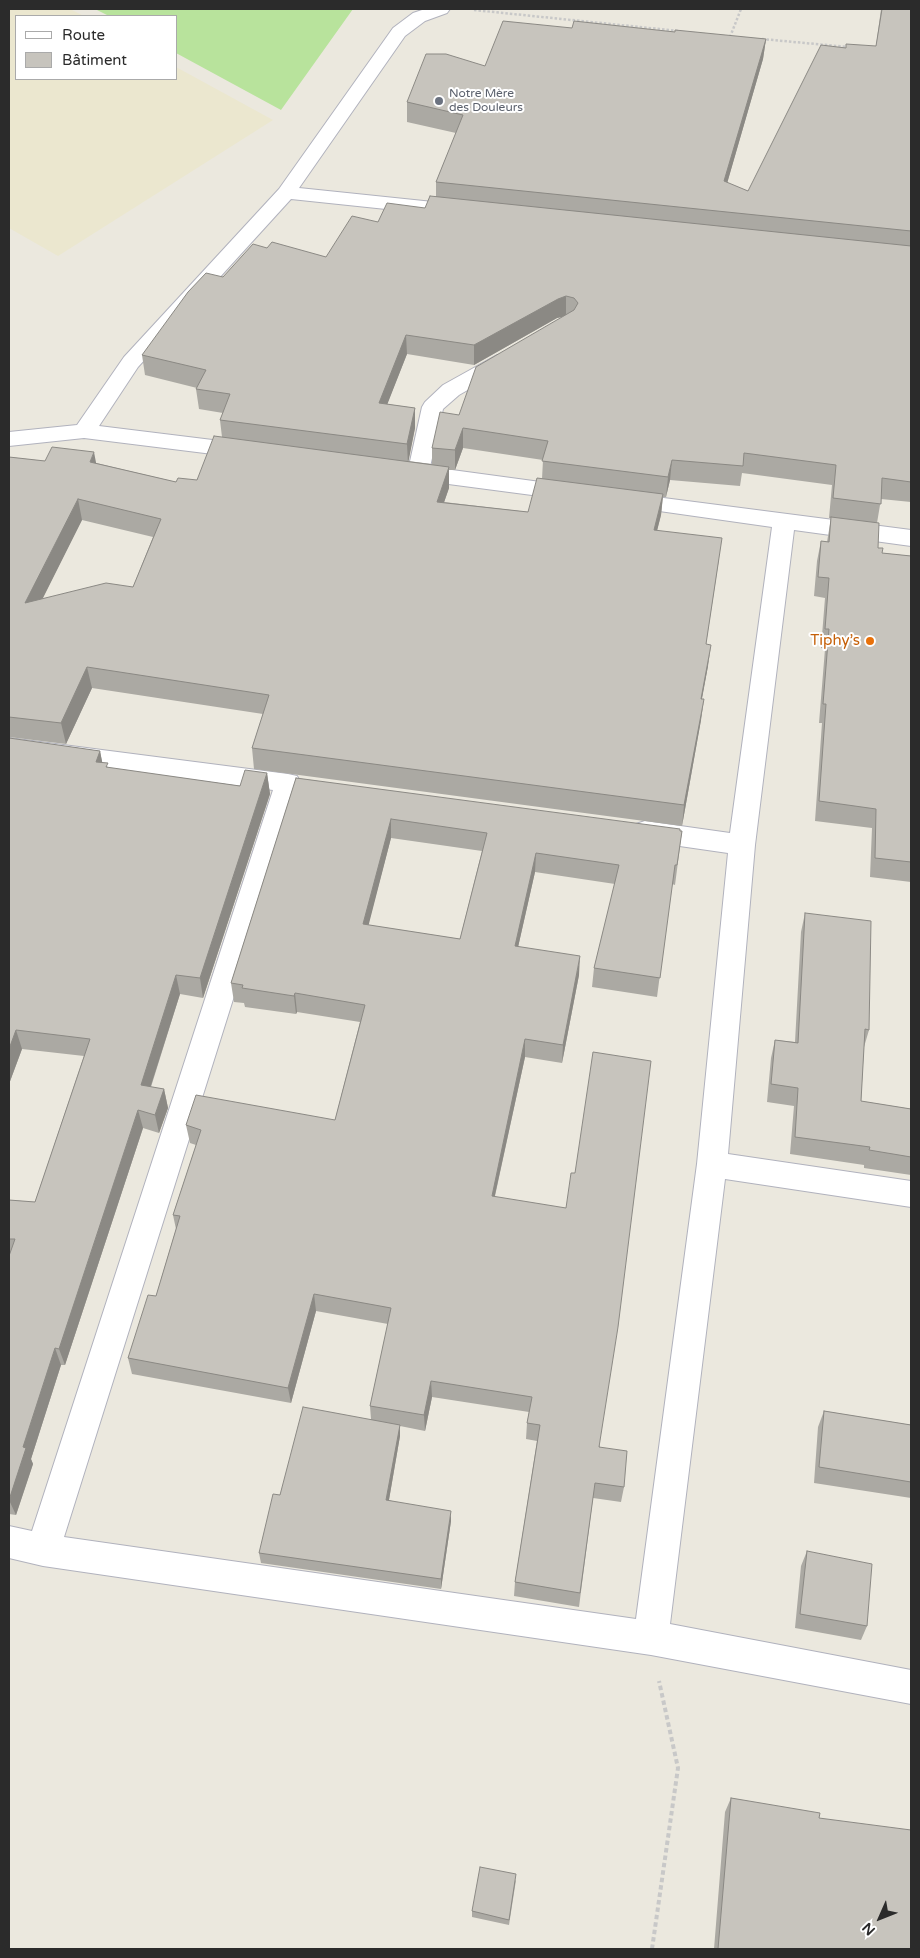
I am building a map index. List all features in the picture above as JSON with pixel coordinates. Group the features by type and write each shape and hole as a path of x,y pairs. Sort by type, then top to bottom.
{"street":[{"path":"84,431 131,362 286,194 399,32 419,17 441,9"},
{"path":"286,194 482,214"},
{"path":"418,473 433,407 452,390 524,348"},
{"path":"9,439 84,431 263,453"},
{"path":"389,470 911,538"},
{"path":"650,1638 712,1164 742,845 784,521"},
{"path":"9,747 298,784 43,1550"},
{"path":"624,828 742,845"},
{"path":"712,1164 911,1194"},
{"path":"9,1542 43,1550 650,1638 911,1687"}],"path":[{"path":"730,37 740,9"},
{"path":"470,10 682,32"},
{"path":"759,39 854,47"},
{"path":"650,1638 678,1768 652,1949"}],"shaded area":[{"path":"9,9 70,9 82,15 15,15 15,80 178,80 178,68 273,120 58,256 9,228"}],"green space":[{"path":"95,9 353,9 281,110 178,54 178,15 107,15"}],"building":[{"path":"882,9 911,9 911,231 436,182 463,115 407,102 426,54 446,54 485,66 503,21 572,28 574,21 675,32 675,30 766,39 724,181 748,191 821,45 846,48 846,44 876,46"},
{"path":"430,196 911,246 911,482 882,478 881,504 833,498 836,465 744,453 743,466 672,460 668,477 542,461 548,441 463,428 455,450 432,448 440,412 459,415 476,367 574,310 578,303 574,298 566,296 474,345 406,335 379,403 415,408 407,444 220,420 230,394 196,389 206,370 142,355 188,292 206,273 223,277 253,244 267,248 272,242 326,257 352,216 378,222 387,203 425,208"},
{"path":"214,436 449,467 437,502 528,512 537,478 663,494 654,530 722,538 706,644 711,645 701,699 704,699 684,805 252,748 269,695 87,667 61,723 9,717 9,457 45,461 52,447 94,452 90,462 176,482 178,478 197,480","holes":["78,499 161,519 133,587 106,583 25,603"]},
{"path":"831,517 879,523 878,548 883,548 882,553 911,556 911,862 875,858 876,809 819,801 826,704 823,704 829,629 825,629 829,578 818,577 821,541 829,542"},
{"path":"9,738 100,751 96,762 108,763 106,767 240,786 245,770 267,773 200,978 176,975 141,1085 164,1089 155,1115 138,1110 59,1349 55,1348 23,1447 26,1448 9,1500 9,1256 15,1239 9,1239 9,1200 35,1202 90,1039 16,1030 9,1049"},
{"path":"296,778 680,829 682,831 677,865 675,865 660,978 594,968 619,865 536,853 515,946 580,956 563,1045 525,1039 492,1196 566,1208 571,1173 575,1173 593,1052 651,1061 618,1327 599,1447 627,1451 624,1487 595,1483 580,1593 515,1582 540,1425 527,1423 532,1397 431,1381 424,1415 370,1406 391,1308 314,1294 288,1388 128,1358 148,1295 156,1296 180,1216 173,1215 201,1130 186,1125 196,1095 335,1120 365,1005 295,993 294,996 242,988 243,985 231,983","holes":["391,819 487,833 460,939 363,924"]},
{"path":"805,913 871,921 869,1030 865,1029 861,1101 911,1109 911,1157 869,1150 870,1147 795,1137 798,1088 771,1084 775,1040 798,1043"},
{"path":"303,1407 400,1425 386,1500 451,1511 441,1579 259,1553 273,1494 280,1495"},
{"path":"824,1411 911,1425 911,1482 819,1467"},
{"path":"807,1551 872,1564 867,1626 800,1614"},
{"path":"731,1798 820,1813 819,1818 911,1830 911,1949 718,1949"},
{"path":"480,1867 516,1874 509,1920 472,1911"}],"place":[{"name":"Notre Mère des Douleurs","path":"439,101"},
{"name":"Tiphy’s","path":"870,641"}]}
